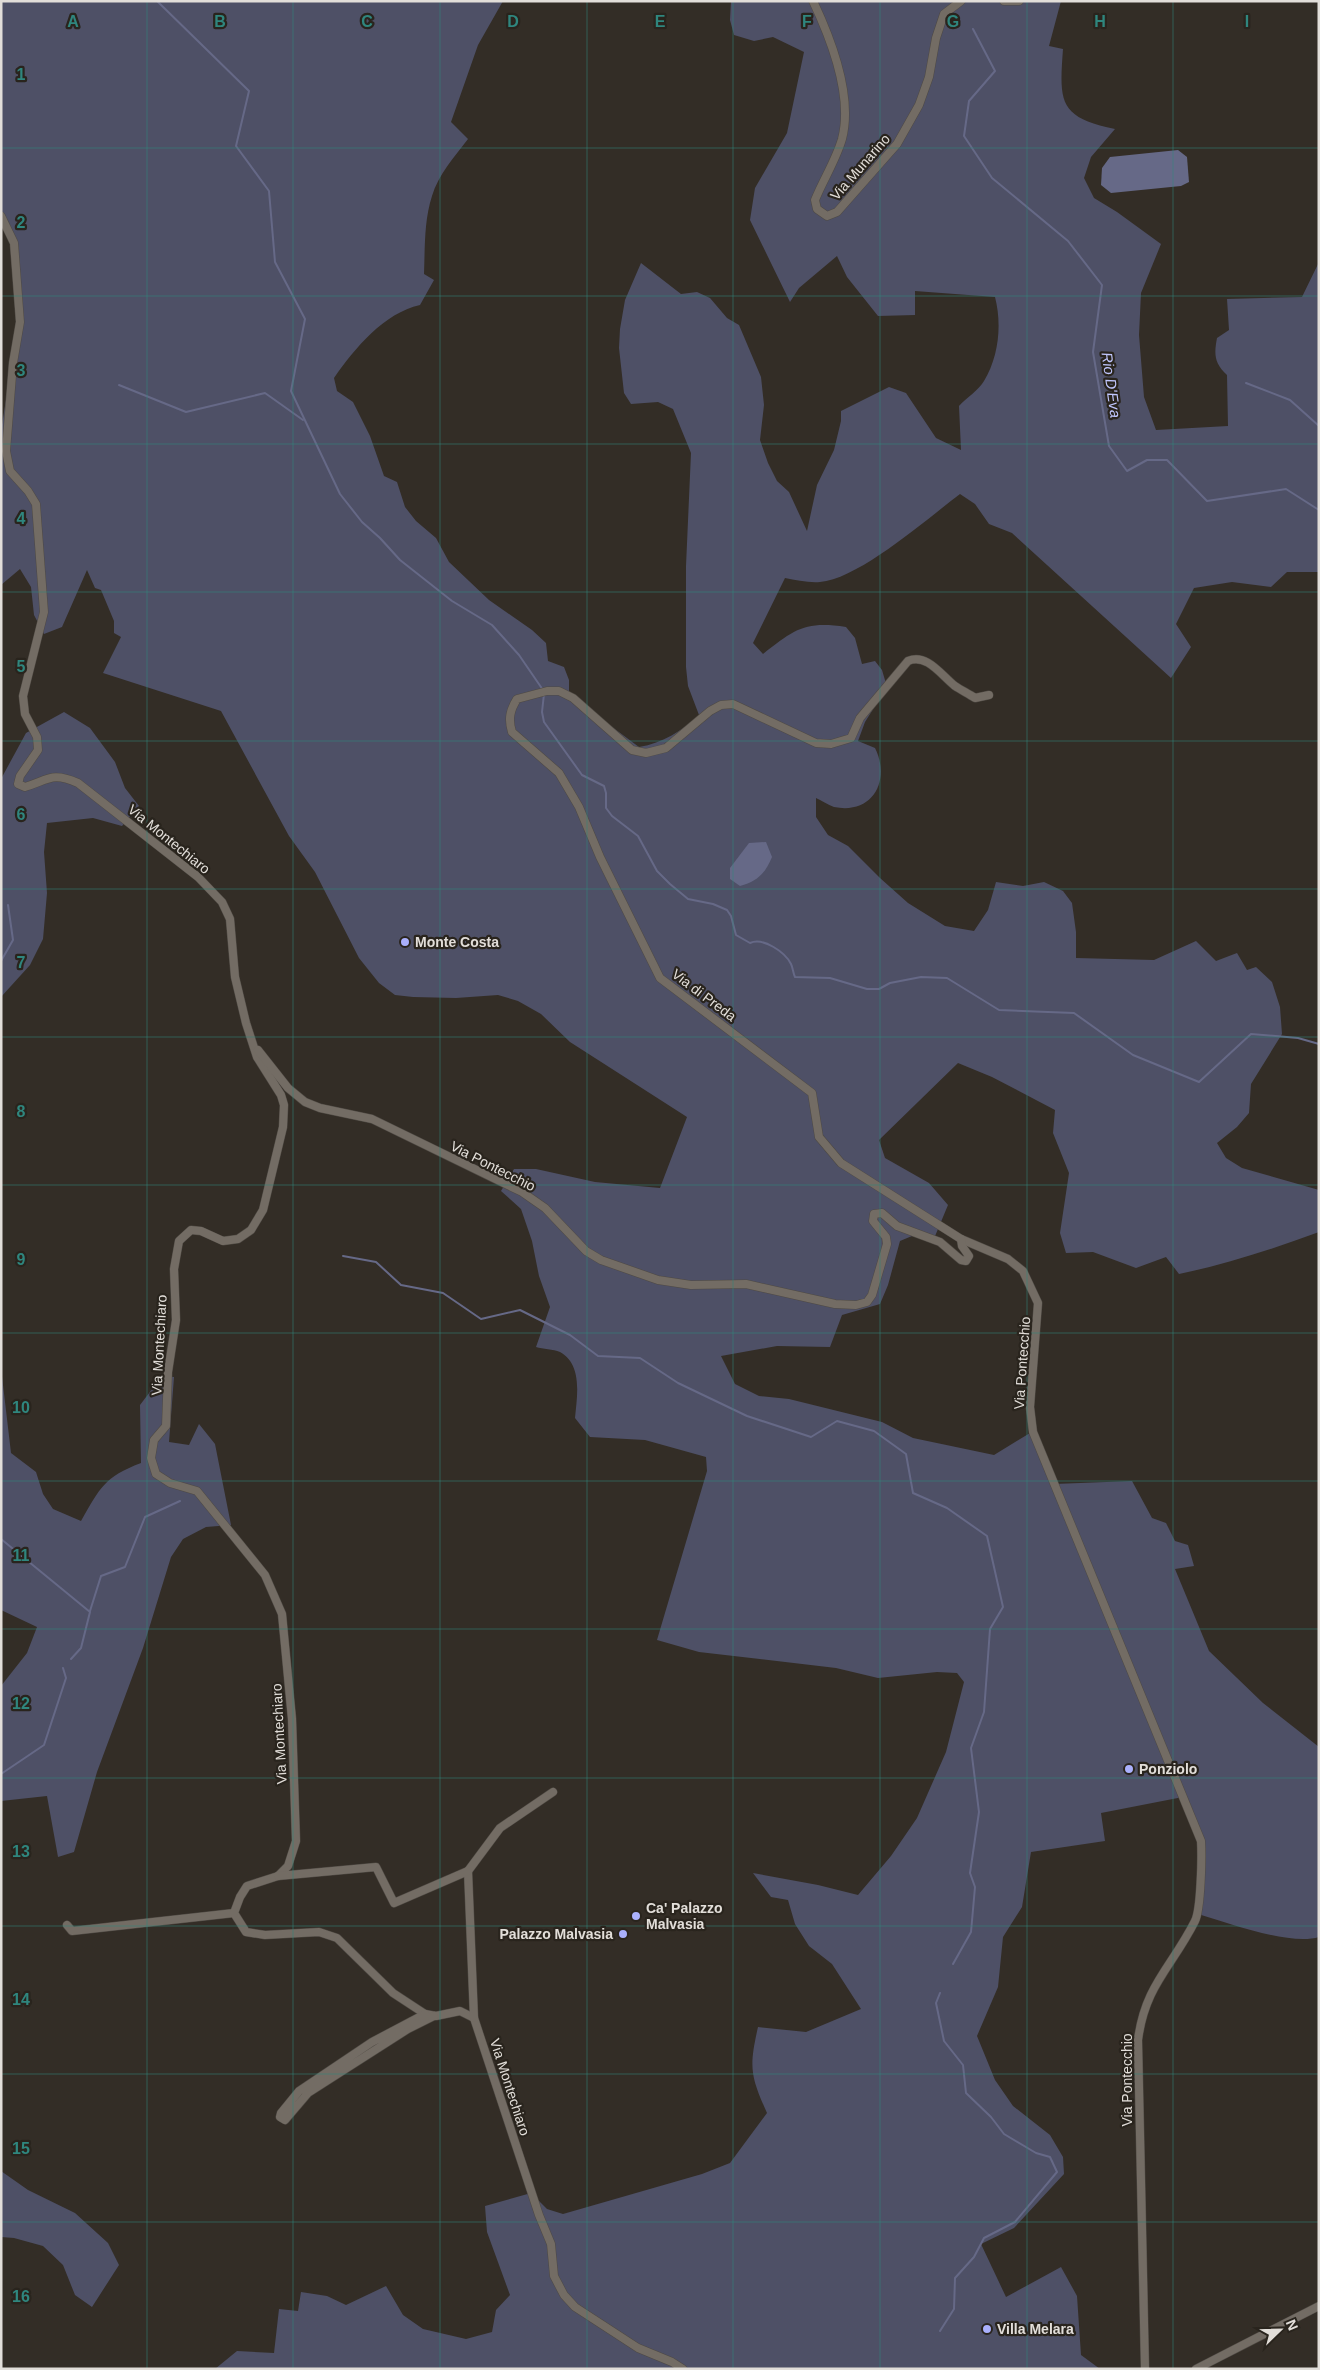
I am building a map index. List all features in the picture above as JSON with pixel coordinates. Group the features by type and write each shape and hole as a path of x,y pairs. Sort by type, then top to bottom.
{"street":[{"name":"Via Munarino","path":"813,1 826,29 837,66 846,112 842,140 815,200 817,209 827,216 837,212 897,144 919,105 929,77 936,38 944,14 961,1"},
{"path":"1004,1 1019,1"},
{"name":"Via Montechiaro","path":"1,216 14,243 20,322 12,363 6,451 10,471 28,491 36,504 44,612 23,696 25,714 36,737 38,750 20,776 18,784 25,787 52,776 62,777 78,783 99,797 198,877 222,902 230,919 235,977 246,1024 258,1057 281,1095 284,1105 283,1127 263,1210 251,1230 238,1239 223,1241 201,1231 191,1230 178,1241 174,1269 176,1320 168,1372 166,1426 154,1440 151,1458 156,1474 170,1483 197,1491 265,1574 282,1614 292,1719 296,1841 288,1866 278,1876"},
{"name":"Via di Preda","path":"961,1239 841,1163 819,1138 812,1094 660,978 600,857 575,800 559,773 512,732 509,722 512,708 517,699 544,692 559,691 573,698 632,750 646,753 666,748 710,711 721,706 734,704 816,743 831,744 851,738 860,718 908,661 914,658 927,661 955,686 976,698 989,695"},
{"name":"Via Pontecchio","path":"255,1047 288,1088 305,1102 320,1108 372,1119 522,1192 545,1208 586,1251 601,1260 658,1280 690,1285 746,1284 835,1304 856,1305 867,1302 872,1295 887,1244 886,1237 873,1221 874,1214 882,1213 897,1226 940,1242 961,1260 966,1261 969,1256 962,1246 961,1239"},
{"name":"Via Pontecchio","path":"961,1239 1008,1258 1023,1271 1038,1303 1030,1407 1033,1432 1201,1841 1202,1860 1196,1919 1152,1989 1141,2016 1138,2040 1146,2369"},
{"path":"234,1913 240,1896 247,1886 278,1876 376,1866 394,1903 468,1871 500,1828 553,1792"},
{"name":"Via Montechiaro","path":"468,1871 474,2018 539,2215 551,2244 554,2276 564,2295 576,2306 638,2348 683,2369"},
{"path":"67,1925 72,1931 234,1913"},
{"path":"234,1913 246,1932 265,1935 320,1932 337,1938 393,1993 425,2014 434,2016"},
{"path":"425,2014 372,2042 300,2090 281,2113 280,2117 285,2120 308,2093 341,2070 408,2029 434,2016 460,2011 474,2018"},
{"path":"1196,2369 1319,2306"}],"shaded area":[{"path":"1,1 503,1 478,45 451,122 468,139 443,173 429,205 425,234 424,274 434,280 420,305 394,316 371,333 334,378 337,391 353,402 370,436 384,476 397,482 405,507 416,521 436,538 449,562 489,600 532,630 546,643 548,661 564,667 569,680 569,695 639,747 656,743 672,736 699,715 688,686 686,667 686,566 691,453 673,409 658,402 631,404 624,393 619,348 620,329 625,300 641,263 681,294 697,292 710,298 727,318 739,325 761,377 764,405 760,440 777,481 789,492 807,531 817,485 834,450 841,421 841,411 889,387 906,393 936,438 961,450 959,406 984,381 993,361 998,340 999,329 995,297 915,291 915,315 878,316 847,277 837,256 799,288 790,302 750,220 755,188 787,133 804,52 773,37 754,41 734,35 730,20 731,1 1061,1 1049,46 1063,49 1062,83 1066,105 1073,113 1083,119 1115,129 1091,157 1084,178 1094,198 1161,244 1141,293 1139,335 1144,397 1156,430 1228,426 1227,375 1217,362 1215,354 1217,338 1229,330 1227,299 1302,297 1319,262 1319,572 1287,572 1271,587 1232,582 1194,588 1176,624 1191,647 1171,678 1012,533 989,524 975,504 960,494 893,546 854,570 836,578 820,582 785,578 753,643 763,654 784,638 810,626 832,625 846,627 855,638 862,664 875,661 882,670 887,687 865,722 858,741 875,748 879,760 881,772 875,792 859,806 848,808 834,807 816,798 816,817 828,835 848,846 908,903 945,926 974,931 988,910 996,882 1023,886 1044,882 1063,891 1072,903 1076,932 1076,958 1154,960 1196,941 1216,961 1237,953 1247,970 1256,967 1272,982 1280,1007 1282,1034 1251,1084 1249,1113 1237,1127 1217,1143 1226,1158 1242,1168 1319,1190 1319,1232 1215,1266 1179,1274 1166,1257 1136,1268 1093,1252 1066,1253 1060,1233 1069,1173 1053,1133 1055,1110 992,1077 958,1063 879,1140 885,1158 929,1183 948,1205 933,1241 912,1236 900,1241 888,1285 880,1304 842,1315 830,1347 777,1346 721,1356 735,1384 759,1396 789,1399 882,1422 913,1438 994,1455 1030,1433 1054,1484 1132,1481 1152,1518 1166,1523 1175,1541 1188,1545 1194,1566 1175,1569 1209,1651 1263,1703 1319,1747 1319,1937 1307,1939 1276,1936 1242,1928 1198,1914 1202,1856 1183,1797 1101,1813 1105,1841 1031,1852 1022,1907 1003,1937 998,1987 977,2036 995,2080 1013,2106 1050,2135 1063,2157 1064,2174 1014,2228 981,2244 1006,2297 1061,2267 1077,2296 1081,2355 1100,2369 215,2369 237,2351 274,2353 279,2309 298,2311 301,2292 327,2296 346,2305 386,2286 403,2315 423,2329 466,2339 492,2332 496,2310 510,2295 487,2232 485,2206 531,2193 547,2209 563,2214 702,2174 730,2163 767,2113 754,2080 752,2062 758,2027 806,2032 861,2009 832,1964 809,1946 795,1924 788,1900 771,1897 753,1873 818,1885 858,1895 891,1856 917,1818 946,1752 964,1682 957,1673 937,1672 878,1678 836,1668 699,1652 657,1640 707,1471 706,1457 645,1440 590,1437 575,1418 577,1382 572,1365 560,1352 536,1347 550,1307 539,1276 532,1241 521,1209 501,1191 514,1169 536,1169 595,1182 660,1188 687,1117 570,1042 541,1014 518,1001 498,995 456,998 395,995 379,983 359,958 315,872 289,836 221,711 103,673 121,637 114,633 114,621 101,590 95,588 87,570 62,627 44,634 34,615 31,587 20,569 1,585 1,431 18,324 16,254 1,218"},
{"path":"1178,150 1187,157 1189,182 1181,186 1111,193 1101,185 1102,168 1110,157"},
{"path":"64,712 90,728 115,762 125,788 139,806 122,826 93,818 47,823 44,852 47,893 43,939 30,965 1,997 1,779 26,733"},
{"path":"766,842 772,857 760,876 740,886 730,879 730,868 749,843"},
{"path":"1,1368 11,1453 36,1472 43,1494 53,1509 81,1521 104,1485 119,1473 141,1463 140,1405 162,1376 174,1377 169,1442 189,1445 199,1424 215,1444 231,1525 206,1527 183,1539 171,1557 143,1648 97,1772 74,1852 58,1857 47,1796 1,1801 1,1686 27,1653 37,1627 1,1610"},
{"path":"1,2171 28,2190 75,2213 108,2243 119,2265 92,2307 75,2295 63,2265 43,2246 14,2238 1,2237"}],"waterway":[{"path":"157,1 249,91 236,146 269,191 275,262 305,319 291,391 340,494 362,522 400,560 452,601 492,625 519,655 543,690"},
{"name":"Rio D'Eva","path":"973,29 995,71 969,101 964,136 992,178 1068,241 1102,285 1093,352 1109,446 1127,471 1147,460 1167,460 1207,501 1286,489 1319,510"},
{"path":"1246,383 1290,400 1319,426"},
{"path":"119,385 186,412 265,393 303,420"},
{"path":"544,694 542,712 544,722 582,775 604,786 606,808 612,816 638,836 657,871 688,899 713,904 727,910 731,916 736,935 750,943 761,942 779,950 791,964 795,977 830,978 867,989 879,989 890,983 921,977 947,978 999,1010 1074,1013 1133,1055 1199,1082 1251,1034 1298,1038 1319,1044"},
{"path":"1,961 13,940 8,905"},
{"path":"343,1256 376,1262 401,1285 443,1293 481,1319 520,1310 570,1335 598,1356 640,1358 678,1383 747,1416 811,1437 837,1421 874,1431 906,1454 913,1493 947,1508 987,1536 1003,1607 990,1629 984,1712 971,1748 979,1812 970,1873 975,1887 971,1932 953,1964"},
{"path":"90,1611 101,1576 125,1567 145,1517 180,1501"},
{"path":"1,1539 90,1612 81,1648 71,1659"},
{"path":"1,1774 44,1745 66,1678 63,1668"},
{"path":"940,1993 936,2003 944,2041 963,2065 966,2093 991,2117 1004,2134 1036,2153 1050,2157 1057,2172 1015,2222 984,2238 974,2257 955,2278 954,2309 940,2331"}],"place":[{"name":"Monte Costa","path":"405,942"},
{"name":"Ponziolo","path":"1129,1769"},
{"name":"Ca' Palazzo Malvasia","path":"636,1916"},
{"name":"Palazzo Malvasia","path":"623,1934"},
{"name":"Villa Melara","path":"987,2329"}]}
